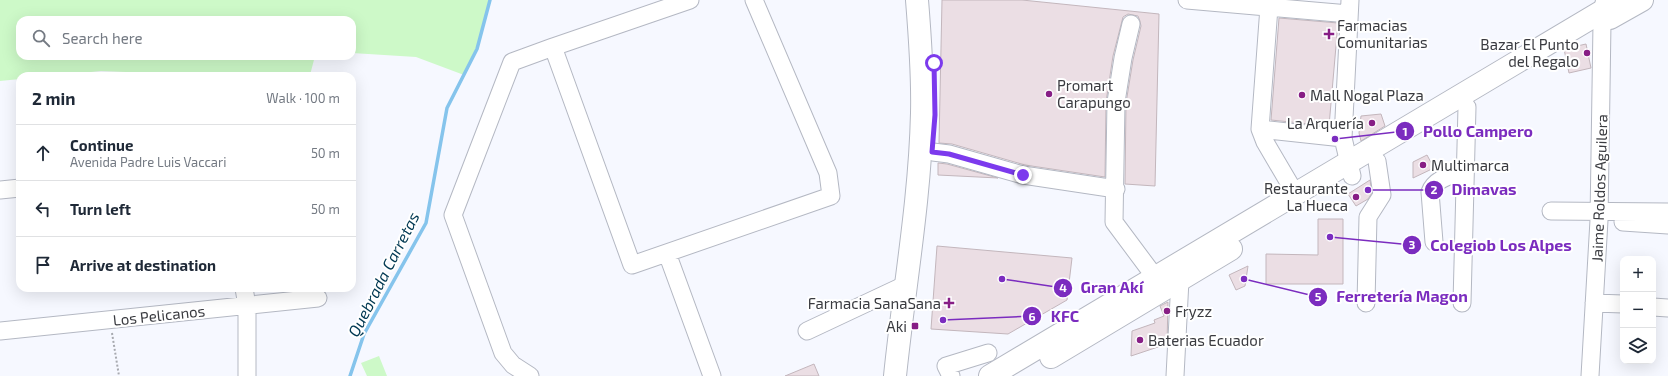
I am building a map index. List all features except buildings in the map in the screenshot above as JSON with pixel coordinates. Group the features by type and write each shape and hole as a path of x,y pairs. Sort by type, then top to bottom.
{"main road":[{"path":"895,376 908,284 922,113 922,64 917,0"},
{"path":"911,376 935,115 931,0"},
{"path":"1019,376 1180,280 1350,169 1608,8 1642,0"},
{"path":"990,376 1295,193 1350,169 1377,161 1467,107 1608,8"}],"street":[{"path":"530,376 513,365 503,353 453,215 512,62 690,0"},
{"path":"553,47 632,265 831,196 828,173 754,0"},
{"path":"1187,0 1246,2 1269,7 1350,7 1343,138 1350,169"},
{"path":"1269,7 1260,129 1265,142 1295,193"},
{"name":"Jaime Roldos Aguilera","path":"1590,376 1608,8"},
{"path":"1131,24 1123,58 1116,102 1116,189 1114,222 1154,277"},
{"path":"1462,303 1467,107"},
{"path":"1260,129 1343,138"},
{"path":"932,152 949,154 1023,175 1116,189"},
{"path":"1366,303 1368,217 1382,195 1377,161"},
{"path":"1434,242 1430,192 1432,186 1436,182 1465,170"},
{"path":"0,190 16,188"},
{"path":"1551,211 1668,226"},
{"path":"1599,216 1668,212"},
{"path":"667,253 712,376"},
{"path":"1176,376 1180,280"},
{"path":"807,331 908,284"},
{"path":"244,292 247,376"},
{"name":"Los Pelicanos","path":"0,331 318,298"},
{"path":"1594,303 1620,304"},
{"path":"1656,306 1668,308"},
{"path":"944,371 988,353"}],"path":[{"path":"111,320 119,376"}],"green space":[{"path":"0,0 490,0 477,49 464,75 416,57 356,53 356,16 16,16 16,60 314,60 311,72 16,72 16,79 0,81"},
{"path":"379,356 387,376 367,376 361,363"}],"waterway":[{"name":"Quebrada Carretas","path":"350,376 364,334 426,223 447,108 477,49 490,0"}],"place":[{"name":"Farmacias Comunitarias","path":"1329,34"},
{"name":"Bazar El Punto del Regalo","path":"1587,53"},
{"name":"Promart Carapungo","path":"1049,94"},
{"name":"Mall Nogal Plaza","path":"1302,95"},
{"name":"La Arquería","path":"1372,123"},
{"name":"Pollo Campero","path":"1335,139"},
{"name":"Multimarca","path":"1423,165"},
{"name":"Dimavas","path":"1368,190"},
{"name":"Restaurante La Hueca","path":"1356,197"},
{"name":"Colegiob Los Alpes","path":"1330,237"},
{"name":"Gran Akí","path":"1002,279"},
{"name":"Ferretería Magon","path":"1244,279"},
{"name":"Farmacia SanaSana","path":"949,303"},
{"name":"Fryzz","path":"1167,311"},
{"name":"KFC","path":"943,320"},
{"name":"Aki","path":"915,326"},
{"name":"Baterias Ecuador","path":"1140,340"}],"route":[{"path":"934,63 935,115 932,152 949,154 1023,175"}]}
